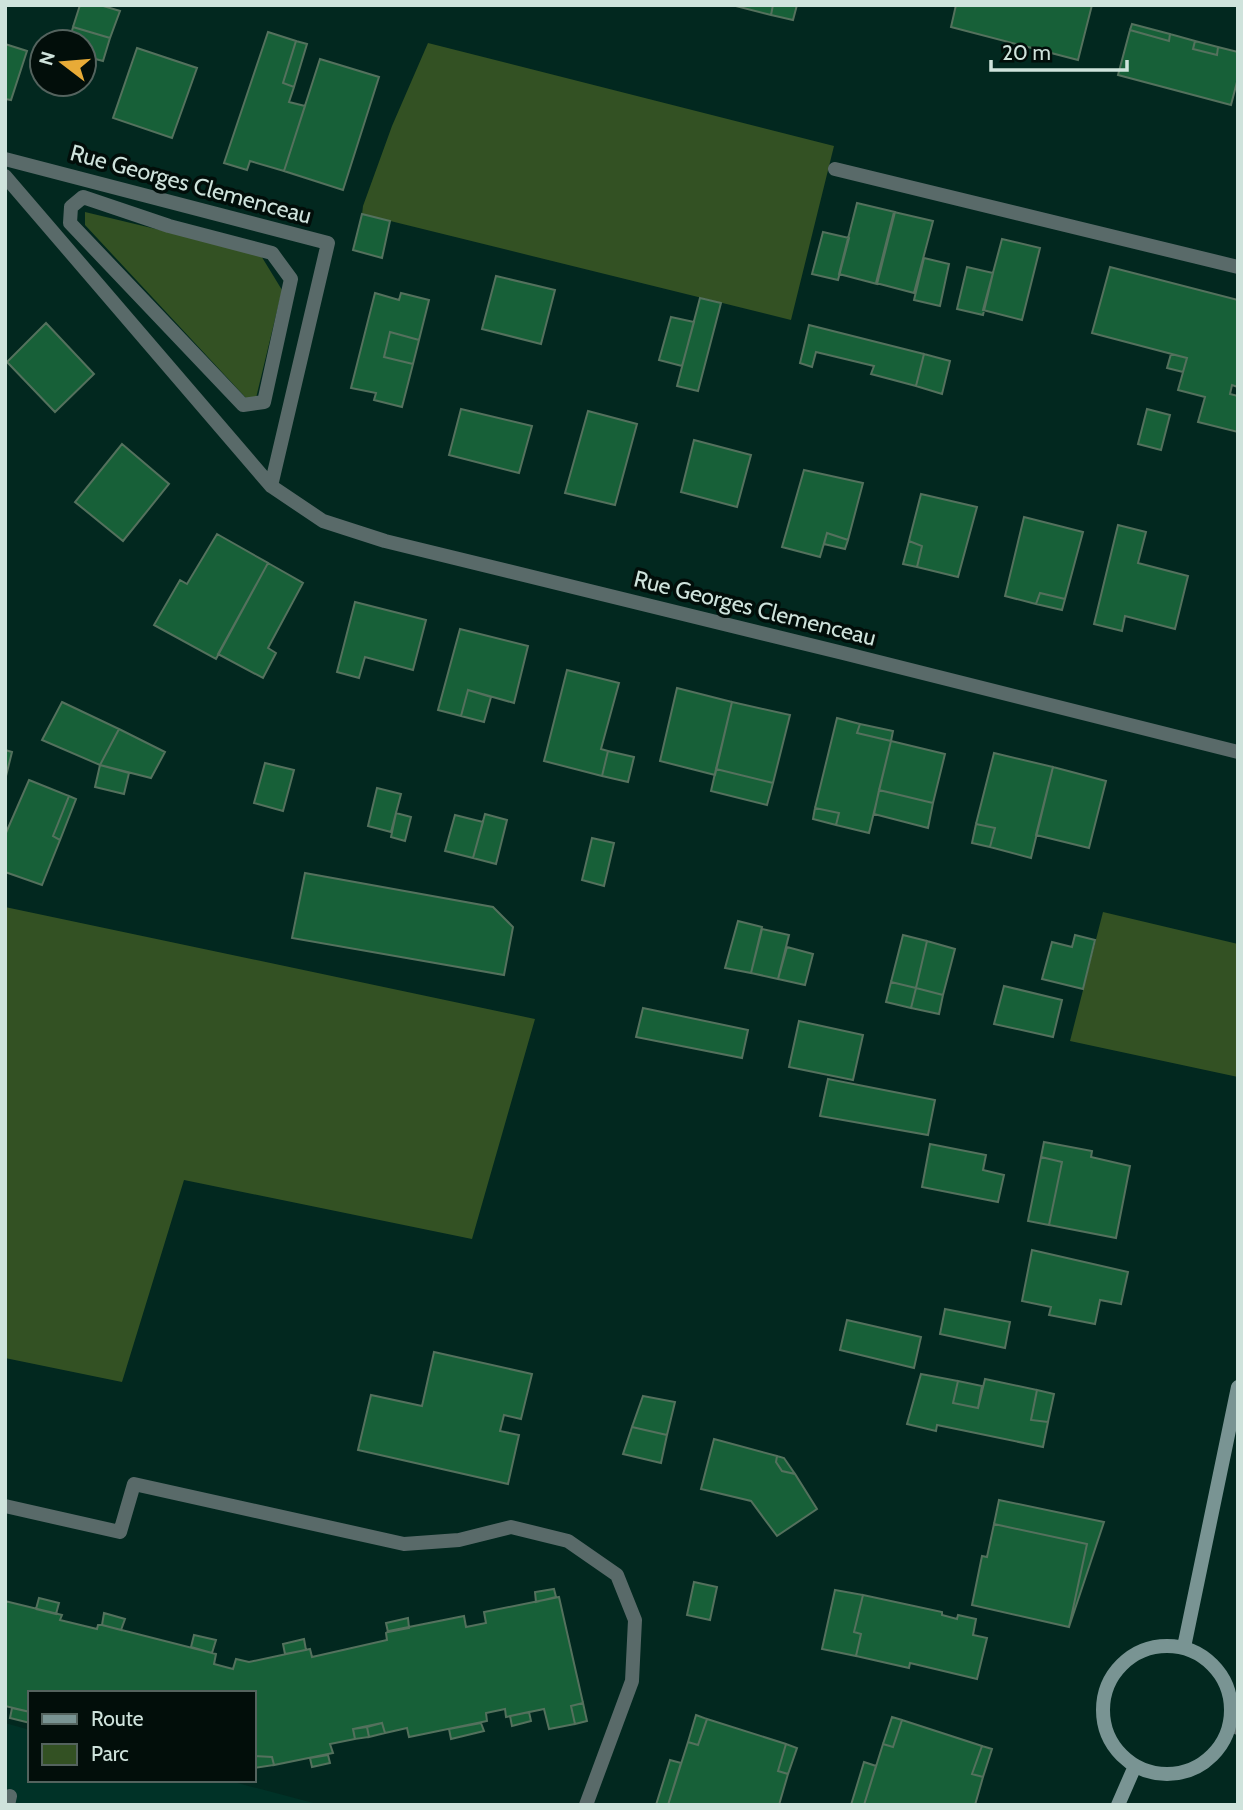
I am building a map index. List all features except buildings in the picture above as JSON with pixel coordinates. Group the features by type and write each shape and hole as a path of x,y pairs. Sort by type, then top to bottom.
{"street":[{"name":"Rue Georges Clemenceau","path":"5,159 328,243 271,485"},
{"path":"835,170 1238,267"},
{"name":"Rue Georges Clemenceau","path":"5,176 271,485 323,521 385,541 1238,752"},
{"name":"Rue Georges Clemenceau","path":"83,197 169,226 272,253 290,279 264,402 243,405 70,223 71,207 83,197"},
{"path":"1184,1647 1238,1387"},
{"path":"5,1506 120,1532 134,1484 404,1544 459,1540 511,1527 568,1541 617,1575 635,1620 632,1681 586,1805"},
{"path":"1161,1646 1184,1647 1200,1654 1226,1682 1234,1727 1212,1756 1195,1768 1175,1774 1155,1773 1135,1766 1119,1753 1108,1736 1104,1716 1105,1696 1112,1678 1125,1662 1142,1651 1161,1646"},
{"path":"1118,1805 1135,1766"}],"shaded area":[{"path":"5,1723 28,1729 28,1782 234,1782 321,1805 5,1805"}],"green space":[{"path":"428,43 834,146 791,320 362,214 392,126"},
{"path":"85,212 260,254 282,290 256,398 247,399 85,225"},
{"path":"5,907 535,1019 472,1239 184,1180 122,1382 5,1358"},
{"path":"1103,912 1238,944 1238,1077 1070,1041"}]}
